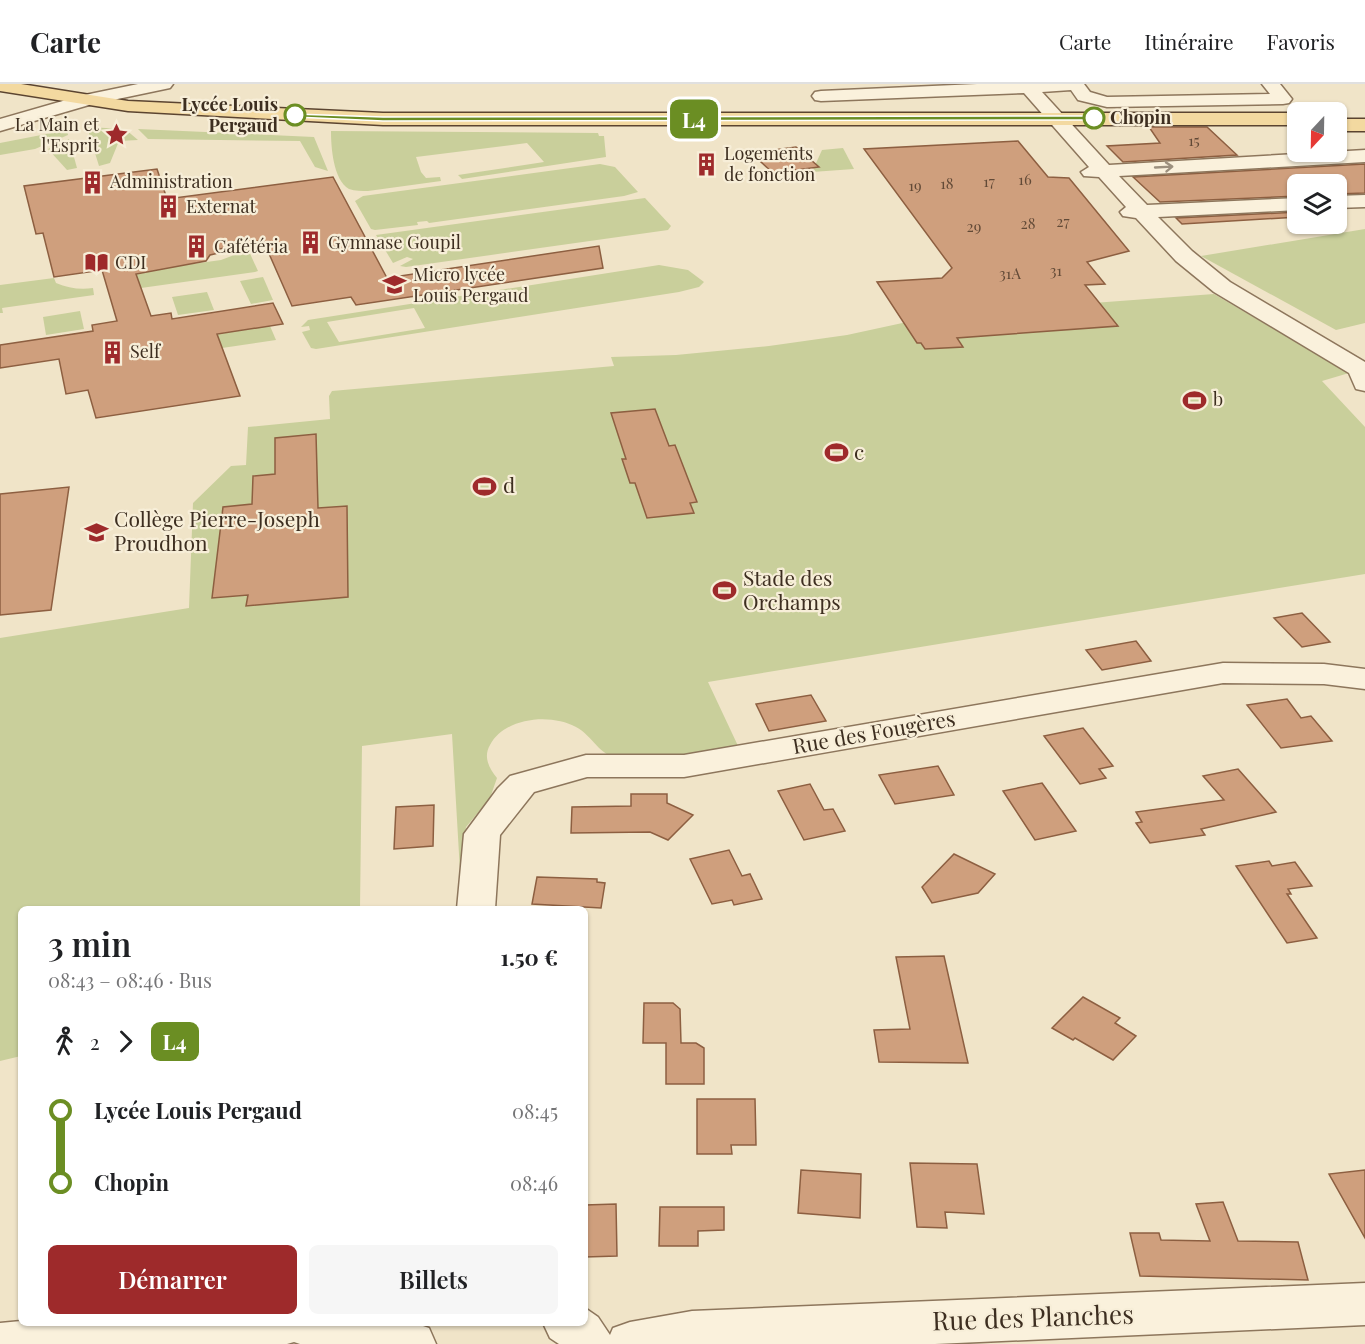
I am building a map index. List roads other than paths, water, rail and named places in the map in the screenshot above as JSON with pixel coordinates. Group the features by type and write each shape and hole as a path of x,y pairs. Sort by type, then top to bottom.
{"main road":[{"path":"0,86 75,103"},
{"path":"0,92 75,103"},
{"path":"0,97 219,118 365,125 1009,126 1056,130 1287,125"},
{"path":"1347,119 1365,119"},
{"path":"1056,130 1287,120"},
{"path":"1347,125 1365,125"}],"street":[{"path":"0,125 75,103 164,84"},
{"path":"821,96 1017,85 1076,85 1084,96 1107,102 1283,99 1270,84"},
{"path":"1017,85 1096,171 1144,212 1188,274 1222,287 1359,369 1365,384"},
{"path":"1096,171 1363,156"},
{"path":"1228,164 1256,193"},
{"path":"1096,171 1122,213 1175,257"},
{"path":"1122,213 1144,212 1256,193 1287,201"},
{"path":"1347,202 1365,201"},
{"name":"Rue des Fougères","path":"476,906 482,834 510,796 522,784 586,766 684,766 1223,673 1324,674 1365,679"},
{"name":"Rue des Planches","path":"630,1344 692,1333 1365,1304"},
{"path":"2,1344 245,1326"},
{"path":"326,1326 368,1331 412,1344"},
{"path":"572,1326 581,1332 590,1344"}],"place":[{"name":"Lycée Louis Pergaud","path":"295,115"},
{"name":"Chopin","path":"1094,118"},
{"name":"La Main et l'Esprit","path":"117,135"},
{"name":"Logements de fonction","path":"706,164"},
{"name":"Administration","path":"92,182"},
{"name":"Externat","path":"168,207"},
{"name":"Gymnase Goupil","path":"310,243"},
{"name":"Cafétéria","path":"196,247"},
{"name":"CDI","path":"97,263"},
{"name":"Micro lycée Louis Pergaud","path":"395,285"},
{"name":"Self","path":"112,352"},
{"name":"b","path":"1195,400"},
{"name":"c","path":"836,453"},
{"name":"d","path":"485,486"},
{"name":"Collège Pierre-Joseph Proudhon","path":"96,532"},
{"name":"Stade des Orchamps","path":"725,591"}]}
